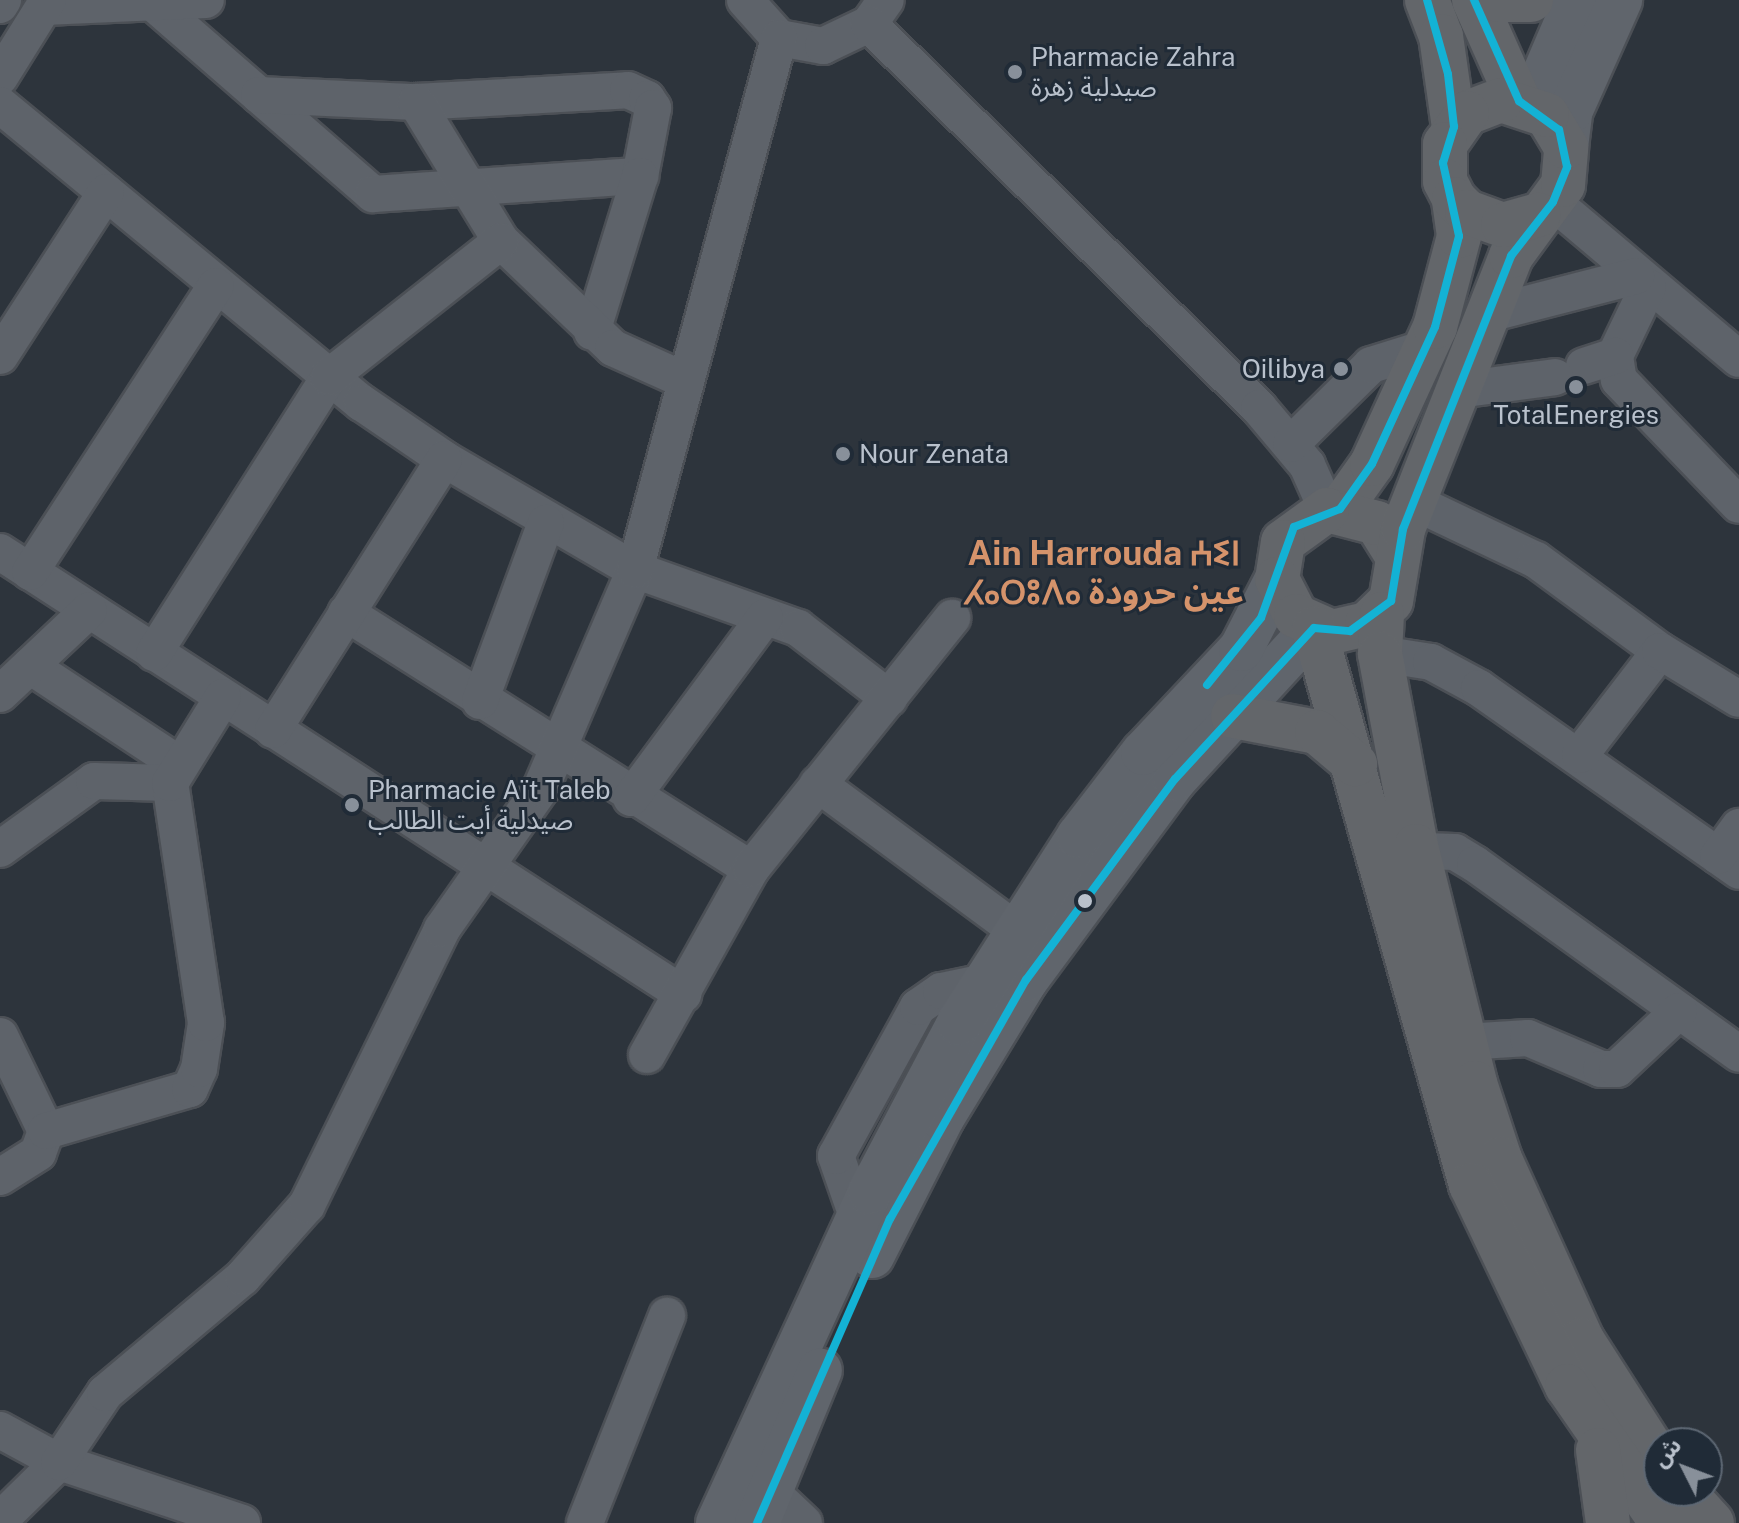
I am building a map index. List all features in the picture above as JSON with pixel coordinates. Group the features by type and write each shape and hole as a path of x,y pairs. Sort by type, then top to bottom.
{"highway":[{"path":"1427,0 1441,36 1454,127 1443,163 1454,199 1459,236 1426,348 1372,464 1333,509 1283,542 1277,579 1290,608 1314,628 1355,764 1396,850 1464,1042 1500,1159 1536,1243 1619,1407 1643,1439"},
{"path":"1474,0 1525,103"},
{"path":"1498,0 1531,0"},
{"path":"1454,127 1483,103 1525,103 1547,115 1566,147 1563,185 1511,256 1414,502 1398,557 1397,587 1381,634 1396,850 1471,1185 1500,1255 1594,1432 1662,1523"},
{"path":"1454,199 1467,212 1503,225 1546,208"},
{"path":"1333,509 1377,523 1398,557"},
{"path":"1314,628 1381,634"},
{"path":"1233,716 1317,732 1355,764"},
{"path":"1594,1432 1608,1523"},
{"path":"1698,1507 1712,1523"}],"main road":[{"path":"1525,103 1576,0"},
{"path":"1566,147 1570,112 1620,0"},
{"path":"718,1523 858,1219 984,982 1016,930 1143,753 1241,649 1277,579"},
{"path":"763,1506 842,1317 984,1046 1115,854 1233,716 1314,628"}],"street":[{"path":"0,77 46,4 206,0"},
{"path":"745,0 779,38 823,46 878,12 1291,444 1333,509"},
{"path":"152,2 373,194 640,176"},
{"path":"0,1520 59,1462 105,1393 243,1277 307,1205 442,929 541,788 635,570 779,38"},
{"path":"259,95 416,102 635,91 653,108 640,176 592,332"},
{"path":"416,102 501,241 592,332 686,381"},
{"path":"0,105 329,377 444,459 546,523 635,570 798,628 889,698"},
{"path":"0,356 106,192"},
{"path":"1546,208 1739,359"},
{"path":"154,653 329,377 501,241"},
{"path":"1488,314 1642,282"},
{"path":"1458,390 1585,366 1642,282"},
{"path":"30,572 216,286"},
{"path":"1291,444 1371,365 1426,348"},
{"path":"1585,366 1633,400 1739,505"},
{"path":"273,730 444,459"},
{"path":"1414,502 1536,560 1660,651 1739,699"},
{"path":"480,701 546,523"},
{"path":"0,552 484,871 683,994"},
{"path":"0,694 89,610"},
{"path":"346,613 557,752 751,869"},
{"path":"631,798 765,617"},
{"path":"647,1055 751,869 952,618"},
{"path":"1381,634 1431,662 1732,851"},
{"path":"1580,755 1660,651"},
{"path":"30,666 174,773"},
{"path":"46,1131 190,1089 199,1069 206,1023 174,773 223,697"},
{"path":"0,849 94,781 174,773"},
{"path":"818,784 1016,930"},
{"path":"1396,850 1455,852 1739,1054"},
{"path":"1464,1042 1528,1038 1601,1069 1617,1069 1679,1011"},
{"path":"0,1036 46,1131 38,1153 0,1177"},
{"path":"585,1523 667,1316"},
{"path":"0,1430 59,1462 242,1523"},
{"path":"763,1506 804,1523"}],"transit line":[{"path":"1207,685 1261,618 1294,527 1340,509 1372,464 1435,327 1459,236 1443,163 1454,127 1448,74 1427,0"},
{"path":"757,1523 890,1219 1026,980 1175,779 1314,628 1350,631 1391,601 1403,529 1511,256 1553,202 1567,167 1559,130 1519,101 1474,0"}],"place":[{"name":"Pharmacie Zahra صيدلية زهرة","path":"1015,72"},
{"name":"Oilibya","path":"1341,369"},
{"name":"TotalEnergies","path":"1576,387"},
{"name":"Nour Zenata","path":"843,454"},
{"name":"Pharmacie Aït Taleb صيدلية أيت الطالب","path":"352,805"}],"district":[{"name":"Ain Harrouda ⵄⵉⵏ ⵃⴰⵔⵓⴷⴰ عين حرودة","path":"1104,572"}]}
